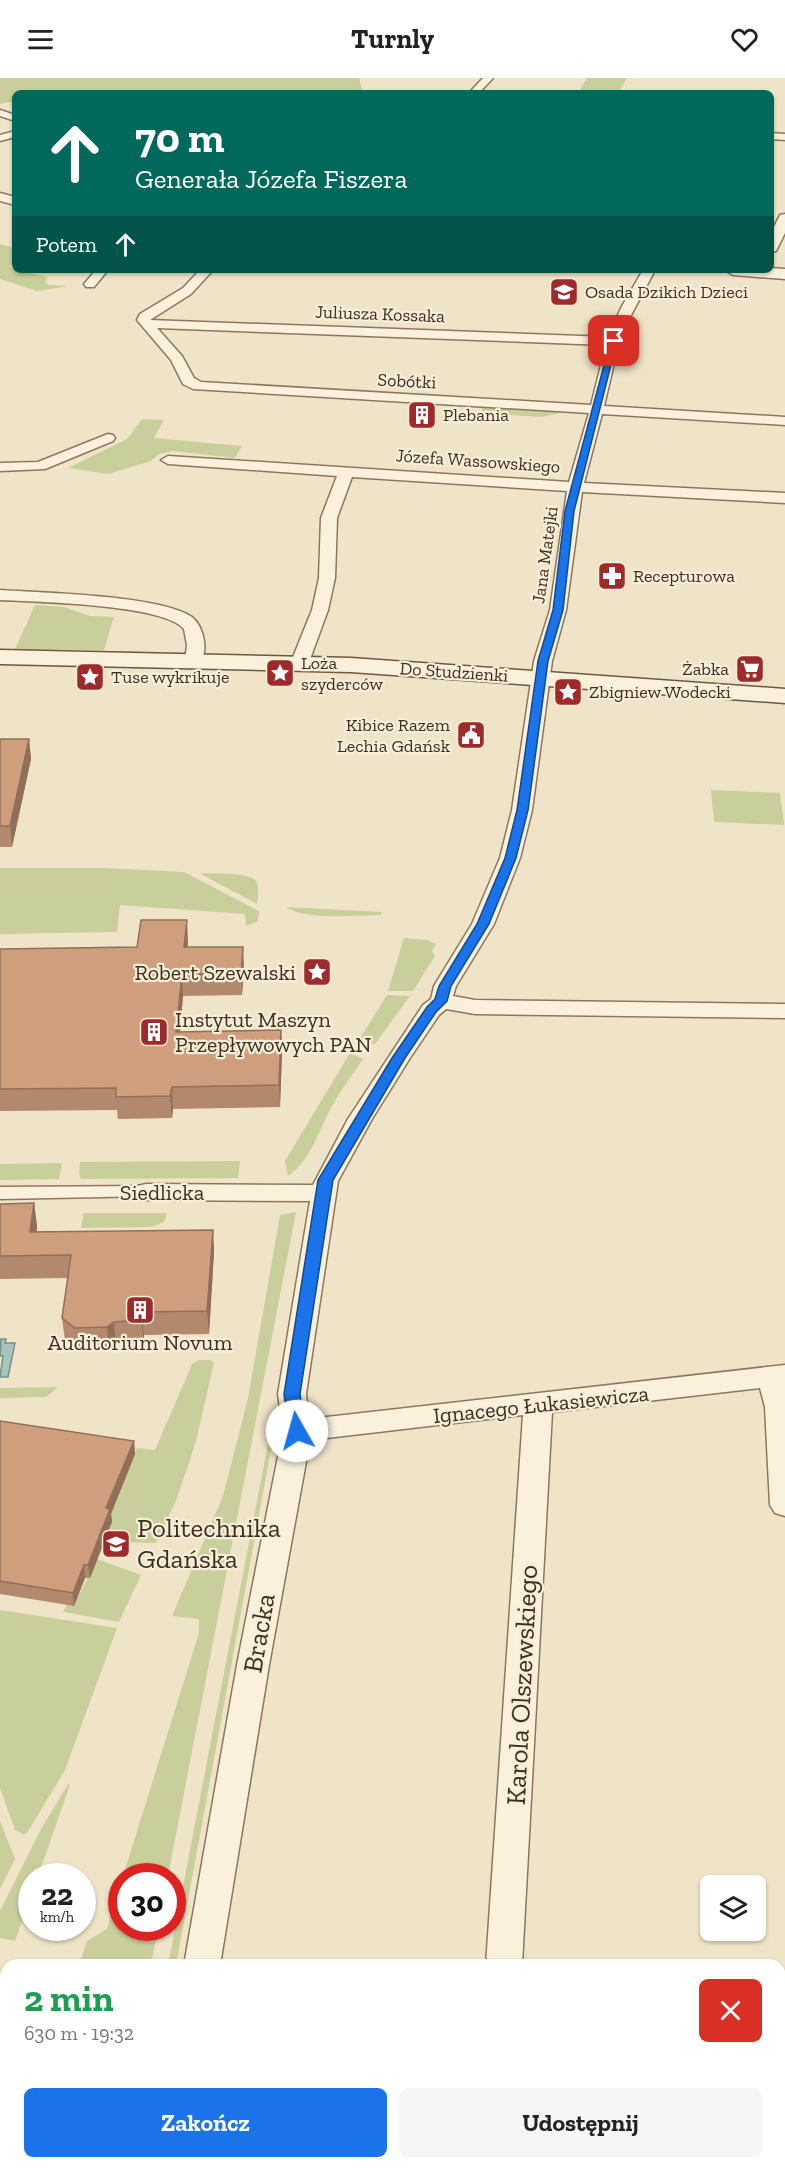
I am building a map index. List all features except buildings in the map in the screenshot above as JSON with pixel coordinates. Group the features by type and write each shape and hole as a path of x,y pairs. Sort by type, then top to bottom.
{"main road":[{"name":"Do Studzienki","path":"0,657 300,663 785,696"}],"street":[{"path":"477,90 488,78"},
{"path":"774,243 785,219"},
{"path":"90,284 99,273"},
{"path":"145,324 144,317 187,291 204,273"},
{"name":"Jana Matejki","path":"441,1001 445,986 483,924 510,858 522,810 543,661 558,610 575,487 585,457 614,341 627,308 647,273"},
{"name":"Juliusza Kossaka","path":"145,324 614,341"},
{"name":"Sobótki","path":"145,324 177,359 188,381 198,386 785,421"},
{"path":"0,467 40,466 108,438"},
{"name":"Józefa Wassowskiego","path":"168,460 575,487 785,498"},
{"path":"300,663 320,610 327,578 329,518 346,472"},
{"path":"0,595 138,606 167,612 189,623 195,634 194,660"},
{"path":"441,1001 475,1007 785,1011"},
{"name":"Bracka","path":"203,1959 253,1665 297,1431 292,1394 326,1180 360,1119 421,1023 441,1001"},
{"name":"Siedlicka","path":"0,1193 267,1192 323,1194"},
{"path":"778,1376 785,1505"},
{"name":"Ignacego Łukasiewicza","path":"297,1431 778,1376"},
{"name":"Karola Olszewskiego","path":"505,1959 538,1405"}],"green space":[{"path":"0,78 359,78 362,90 12,90 12,102 0,104"},
{"path":"587,78 627,78 620,90 580,90"},
{"path":"0,244 12,247 12,265 9,266 12,268 12,273 29,273 48,277 45,281 48,285 68,286 37,291 0,279"},
{"path":"481,407 564,412 542,417 489,414 482,411"},
{"path":"142,419 164,420 154,438 242,446 235,458 173,451 159,454 151,461 108,474 68,468 127,439"},
{"path":"35,605 64,607 90,616 114,617 104,650 15,649"},
{"path":"711,790 780,793 784,825 714,822"},
{"path":"0,868 104,868 184,872 259,911 258,921 246,926 245,914 120,905 117,932 0,934"},
{"path":"199,873 251,877 258,885 257,904"},
{"path":"286,907 381,912 381,915 318,916"},
{"path":"404,938 427,940 436,944 432,951 435,956 413,991 388,991"},
{"path":"387,995 410,996 375,1044 357,1043"},
{"path":"350,1053 363,1059 332,1106 309,1153 288,1176 285,1161"},
{"path":"240,1161 238,1178 81,1179 79,1173 80,1162"},
{"path":"62,1163 59,1179 0,1180 0,1164"},
{"path":"296,1212 171,1863 127,1863 199,1633 199,1619 172,1616 223,1496 248,1398 280,1215"},
{"path":"84,1213 167,1213 164,1222 152,1227 81,1228"},
{"path":"199,1360 211,1360 214,1363 196,1441 175,1503 156,1543 105,1542 112,1523 108,1522 137,1448 155,1450 192,1364"},
{"path":"58,1387 46,1397 0,1398 0,1388"},
{"path":"270,1433 273,1439 186,1911 186,1871"},
{"path":"97,1559 141,1575 119,1622 63,1612 67,1604 74,1605"},
{"path":"0,1610 117,1628 65,1770 27,1833 23,1834 15,1830 0,1788"},
{"path":"68,1784 70,1785 43,1863 24,1863"},
{"path":"0,1821 15,1859 0,1889"},
{"path":"18,1875 18,1933 15,1941 0,1938 0,1911"},
{"path":"108,1926 108,1941 156,1941 152,1959 81,1959 87,1941 96,1941 96,1936 107,1929"},
{"path":"173,1941 180,1941 177,1959 169,1959"}],"water":[{"path":"1,1339 6,1339 5,1343 15,1343 8,1377 0,1377 3,1356 0,1356"}],"place":[{"name":"Osada Dzikich Dzieci","path":"564,292"},
{"name":"Plebania","path":"422,415"},
{"name":"Recepturowa","path":"612,576"},
{"name":"Żabka","path":"750,669"},
{"name":"Loża szyderców","path":"280,673"},
{"name":"Tuse wykrikuje","path":"90,677"},
{"name":"Zbigniew Wodecki","path":"568,692"},
{"name":"Kibice Razem Lechia Gdańsk","path":"471,735"},
{"name":"Robert Szewalski","path":"317,972"},
{"name":"Instytut Maszyn Przepływowych PAN","path":"154,1032"},
{"name":"Auditorium Novum","path":"140,1310"},
{"name":"Politechnika Gdańska","path":"116,1544"}],"route":[{"path":"297,1431 292,1394 326,1180 398,1058 421,1023 441,1001 445,986 483,924 510,858 522,810 543,661 558,610 570,511 614,341"}]}
